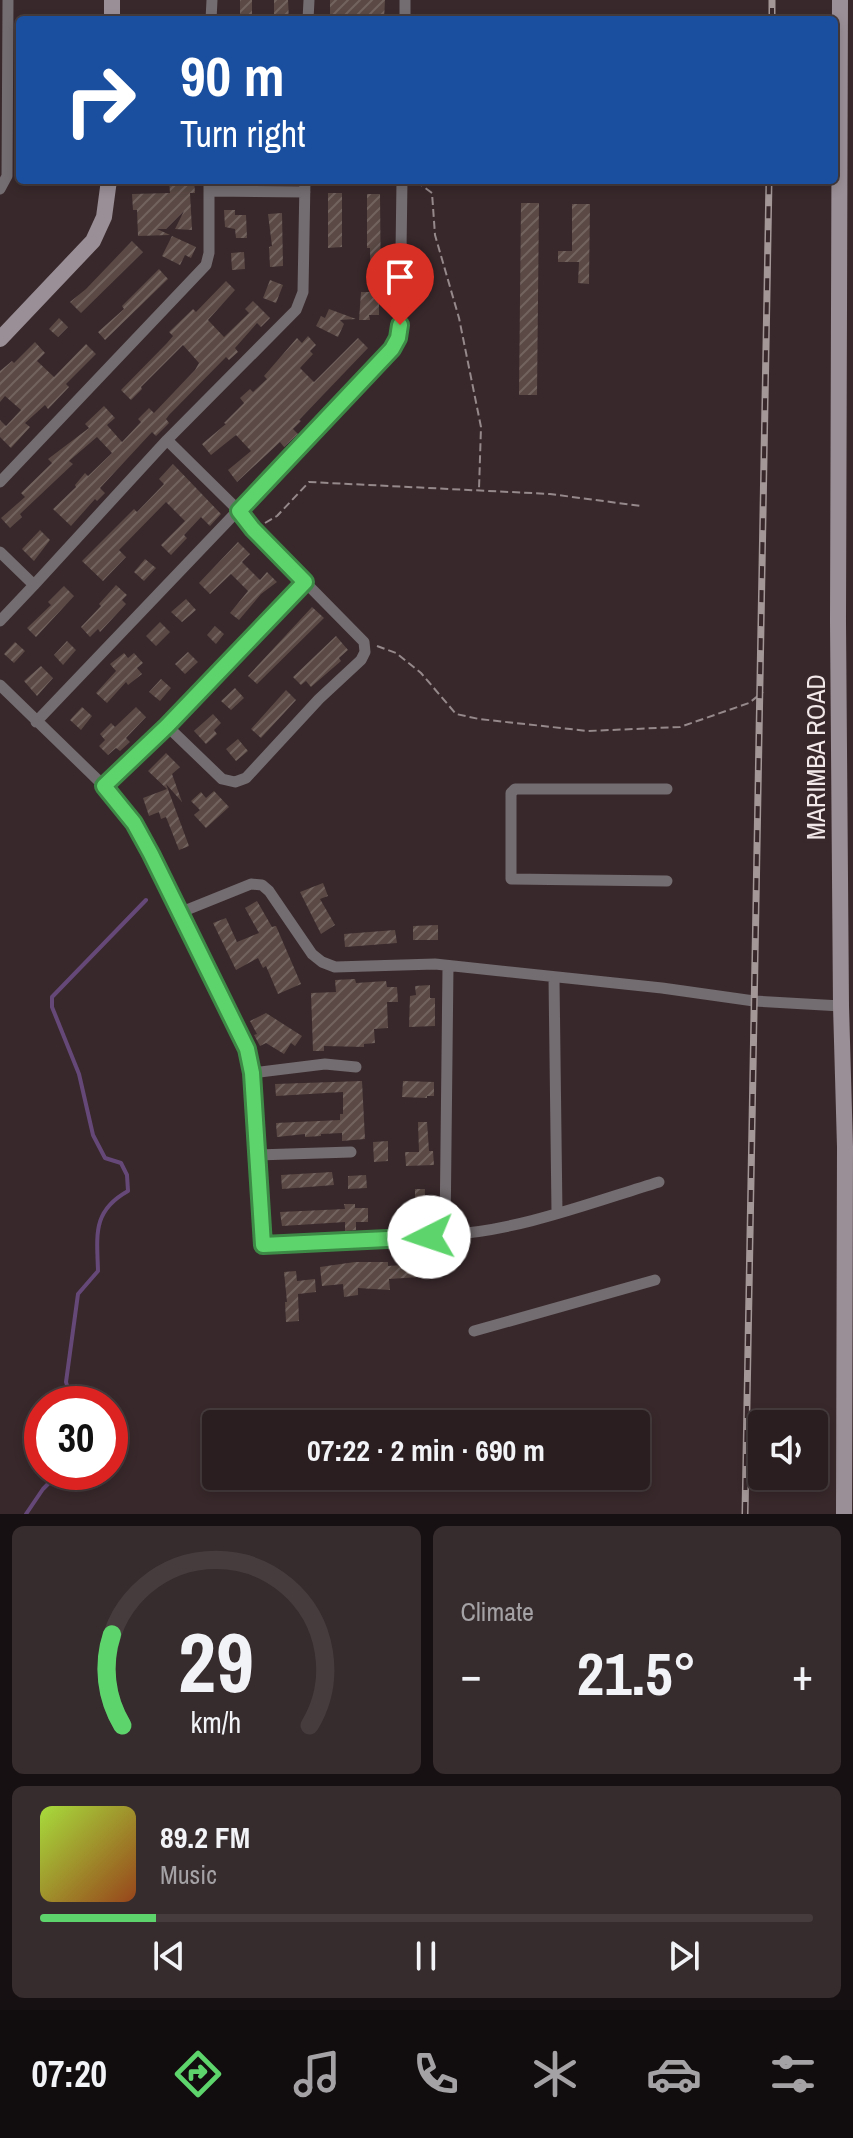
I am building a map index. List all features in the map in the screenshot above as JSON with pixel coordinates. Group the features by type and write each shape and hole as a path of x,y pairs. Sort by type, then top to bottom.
{"street":[{"path":"0,189 7,176 8,0"},
{"name":"MARIMBA ROAD","path":"840,0 838,638 841,1006 849,1145 844,1514"},
{"path":"0,339 93,241 104,217 108,184"},
{"path":"36,722 392,349 398,338 402,184"},
{"path":"0,482 206,265 209,253 209,186 305,186 301,302 296,310 167,440 0,621"},
{"path":"167,440 364,642 365,652 361,660 319,699 246,778 235,782 222,779 167,726"},
{"path":"0,552 34,585"},
{"path":"104,786 167,726 305,582"},
{"path":"0,685 104,786 134,823 164,877 247,1049 252,1073 263,1245 469,1234 557,1213 659,1182"},
{"path":"667,789 515,789 511,793 511,879 667,881"},
{"path":"179,913 251,884 262,885 312,954 335,967 448,966 662,988 754,1001 841,1006"},
{"path":"445,1235 448,966"},
{"path":"554,978 557,1213"},
{"path":"252,1073 325,1064 356,1067"},
{"path":"257,1155 351,1152"},
{"path":"474,1331 655,1280"}],"path":[{"path":"420,184 432,193 435,235 459,318 475,391 481,427 479,491"},
{"path":"253,529 277,516 309,482 550,494 641,506"},
{"path":"364,642 396,653 421,673 456,714 479,719 588,731 680,727 749,703 763,692"}],"building":[{"path":"240,0 252,0 252,16 240,16"},
{"path":"274,0 288,0 289,16 274,16"},
{"path":"330,0 385,0 384,16 330,16"},
{"path":"169,184 194,184 195,193 190,193 192,230 175,229 184,211 166,229 157,229 170,235 138,236 137,210 133,210 132,194 170,193"},
{"path":"328,193 342,193 342,247 328,248"},
{"path":"367,194 380,194 381,292 387,292 387,303 379,303 379,315 369,315 370,320 359,320 361,292 371,292"},
{"path":"521,203 539,203 537,395 519,395"},
{"path":"572,204 590,204 589,284 578,283 579,262 558,262 558,251 572,251"},
{"path":"224,210 235,210 235,215 246,215 247,238 236,238 235,229 225,227"},
{"path":"282,213 283,266 270,267 269,247 272,246 268,214"},
{"path":"172,236 196,247 191,258 185,255 180,265 162,256"},
{"path":"132,241 143,252 81,313 70,302"},
{"path":"244,252 245,269 232,270 231,253"},
{"path":"159,269 168,279 105,340 98,332 124,309 122,306"},
{"path":"270,280 283,285 276,303 263,298"},
{"path":"226,281 235,290 208,320 224,337 249,313 245,309 253,301 270,318 261,327 257,323 235,348 238,352 229,360 226,357 169,415 166,419 169,423 156,436 152,432 100,488 105,493 97,501 95,499 71,526 53,509 76,487 85,473 88,476 112,453 97,437 69,461 73,464 20,514 22,517 10,528 1,518 25,497 21,493 52,463 48,459 89,428 85,424 104,406 115,418 107,425 122,442 141,422 138,419 149,408 154,413 195,370 199,363 183,345 131,400 121,390 173,336 169,332 193,309 196,312"},
{"path":"329,309 356,319 340,320 344,324 338,337 316,326"},
{"path":"59,318 68,327 58,337 49,329"},
{"path":"308,336 316,345 310,351 313,354 300,368 314,382 358,338 368,348 299,420 293,429 298,434 284,447 280,442 237,482 228,470 251,451 236,435 211,455 202,444 226,424 244,403 240,398 250,389 253,392 267,379 264,376 297,338 302,343"},
{"path":"35,342 45,353 37,361 54,377 86,344 96,354 66,384 69,387 48,409 45,405 25,423 30,427 11,448 0,437 0,420 6,426 21,410 5,396 0,402 0,371 12,361 14,363"},
{"path":"173,464 221,514 210,526 201,517 171,555 161,545 185,521 166,502 119,550 126,557 103,581 82,561 164,484 159,479"},
{"path":"40,530 50,540 34,561 22,549"},
{"path":"238,542 250,554 242,562 260,580 267,572 277,582 261,594 239,620 230,613 248,591 231,574 210,594 199,583"},
{"path":"145,559 156,568 144,581 134,572"},
{"path":"116,585 127,595 122,600 126,604 100,632 98,629 90,637 81,627"},
{"path":"64,586 74,596 36,637 27,628 51,605 48,602"},
{"path":"186,599 196,610 182,622 171,612"},
{"path":"312,607 324,618 257,684 248,676"},
{"path":"160,622 170,632 156,646 146,636"},
{"path":"215,626 224,634 216,644 207,635"},
{"path":"336,636 348,650 339,658 341,661 311,687 306,681 301,685 293,677"},
{"path":"67,641 76,650 63,665 54,655"},
{"path":"15,642 25,651 14,663 4,654"},
{"path":"188,652 198,662 185,674 175,664"},
{"path":"124,653 128,658 134,653 143,663 137,668 142,674 128,685 126,682 107,703 96,693 116,671 110,664"},
{"path":"41,666 53,678 37,696 24,681"},
{"path":"161,679 171,688 160,701 149,692"},
{"path":"235,688 244,698 231,710 221,701"},
{"path":"286,690 296,700 261,738 251,729"},
{"path":"82,707 92,716 81,730 70,720"},
{"path":"136,707 146,717 126,738 130,742 120,751 116,748 108,755 99,746 105,740 100,734 111,723 115,727"},
{"path":"213,714 221,723 214,730 217,734 206,744 194,731"},
{"path":"238,739 248,751 236,761 226,749"},
{"path":"166,753 180,767 172,774 182,802 166,784 189,846 179,850 166,817 161,819 159,812 149,816 143,798 167,789 148,771"},
{"path":"214,791 229,807 206,828 194,815 200,810 191,801 201,792 206,798"},
{"path":"323,883 328,896 320,899 335,925 321,934 300,892"},
{"path":"257,901 272,927 276,926 301,984 278,994 266,966 263,968 258,958 236,970 213,923 226,918 237,942 259,933 245,908"},
{"path":"438,925 438,940 413,940 413,926"},
{"path":"395,930 397,943 345,947 344,934"},
{"path":"355,979 356,983 386,981 387,987 397,987 398,1002 387,1002 388,1028 374,1029 375,1043 364,1044 364,1047 324,1046 324,1051 313,1051 311,993 336,992 335,980"},
{"path":"430,985 430,998 435,998 435,1026 409,1027 410,996 416,995 415,986"},
{"path":"266,1013 302,1036 295,1046 291,1043 284,1054 266,1043 260,1046 254,1035 257,1034 250,1021"},
{"path":"362,1081 365,1139 342,1141 342,1133 277,1137 276,1123 340,1120 343,1092 276,1096 275,1084"},
{"path":"403,1081 434,1082 434,1096 402,1097"},
{"path":"418,1122 427,1122 429,1151 433,1151 434,1165 406,1166 405,1152 419,1152"},
{"path":"388,1141 388,1161 374,1162 373,1142"},
{"path":"332,1172 334,1185 282,1189 281,1175"},
{"path":"366,1175 367,1188 348,1189 348,1176"},
{"path":"415,1189 425,1189 424,1209 415,1209"},
{"path":"344,1204 368,1208 368,1222 356,1222 356,1230 345,1231 345,1222 282,1226 280,1212 345,1209"},
{"path":"355,1262 388,1262 388,1266 418,1264 419,1277 389,1279 390,1290 358,1288 358,1295 344,1297 343,1284 322,1286 320,1267"},
{"path":"296,1271 297,1281 315,1279 316,1292 298,1294 299,1321 286,1322 284,1272"}],"waterway":[{"path":"67,1386 78,1294 98,1271 99,1225 108,1207 128,1191 127,1175 121,1163 105,1158 93,1135 79,1074 52,1007 52,997 146,900"},
{"path":"26,1514 42,1490"}],"railway":[{"path":"772,0 772,16"},
{"path":"745,1514 769,184"}],"route":[{"path":"400,325 392,349 239,511 305,582 167,726 104,786 134,823 164,877 247,1049 252,1073 263,1245 429,1237"}]}
